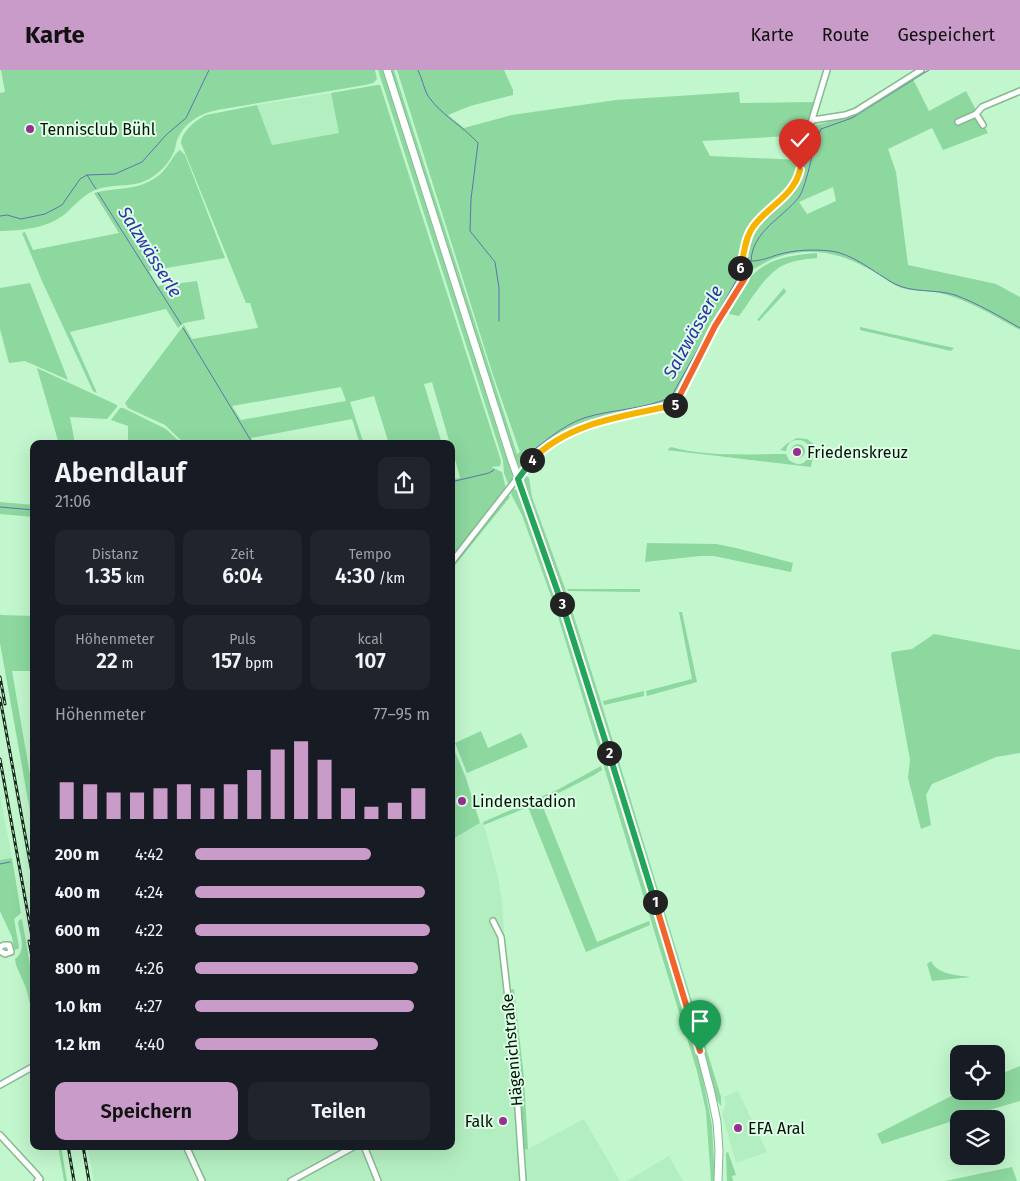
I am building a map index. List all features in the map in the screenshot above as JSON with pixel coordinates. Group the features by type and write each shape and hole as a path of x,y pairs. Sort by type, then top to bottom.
{"street":[{"path":"387,70 518,479 560,595 700,1051 714,1108 719,1150 718,1181"},
{"path":"455,558 538,454 551,443 573,431 596,423 675,405 715,326 745,278 740,268 747,238 754,226 792,190 798,181 807,136 827,70"},
{"path":"813,120 845,115 856,111 921,70"},
{"path":"958,122 976,114 982,107 1020,91"},
{"path":"976,114 983,125"},
{"name":"Hägenichstraße","path":"493,921 501,937 514,1051 523,1181"},
{"path":"0,947 6,944 9,945 11,952 5,954 0,952"},
{"path":"0,1085 30,1068"},
{"path":"0,1135 40,1180"},
{"path":"188,1150 202,1181"},
{"path":"290,1181 348,1150"},
{"path":"366,1150 378,1181"}],"shaded area":[{"path":"1,70 375,70 377,79 373,83 365,85 205,113 185,127 177,139 175,149 169,161 163,169 144,182 104,187 95,190 58,219 28,229 0,231 0,93 5,92"},
{"path":"378,70 383,70 513,475 512,483 509,486 504,473 503,460"},
{"path":"390,70 394,70 517,454 520,452 493,375 397,70 504,70 513,90 513,95 470,106 448,115 464,128 512,115 616,100 739,92 740,103 816,102 806,135 702,141 710,156 800,160 795,182 790,189 751,227 742,258 736,269 740,274 736,288 710,331 682,386 671,400 656,408 596,422 570,431 547,445 522,468 518,467"},
{"path":"912,77 929,111 966,91 988,133 943,150 932,128 888,149 896,172 908,265 996,284 1020,297 1020,330 961,300 940,293 909,290 899,287 855,262 831,254 805,252 792,254 774,258 747,272 744,270 743,265 749,238 755,227 799,182 809,138 814,126 844,117","holes":["833,187 836,201 807,214 799,202"]},
{"path":"380,85 501,461 500,466 491,467 502,472 506,489 455,555 455,479 460,478 455,459 455,440 449,440 432,382 424,384 441,440 388,440 374,396 350,402 363,440 359,440 352,419 251,438 252,440 181,440 165,425 128,408 125,403 184,325 192,339 258,328 250,303 246,303 181,143 187,130 206,115 257,105 272,145 339,133 331,93","holes":["341,387 346,401 241,420 232,406"]},
{"path":"331,93 339,133 272,145 257,105"},
{"path":"180,150 185,155 225,258 149,271 158,286 197,281 205,319 184,323 178,328 166,309 70,332 97,393 93,391 22,233 25,232 33,250 119,233 94,193 135,186 151,181 161,173"},
{"path":"817,253 817,258 786,264 778,268 765,280 739,316 725,313 743,286 761,268 783,258"},
{"path":"30,283 68,380 25,361 9,363 0,329 0,288"},
{"path":"784,288 786,292 759,321 757,320"},
{"path":"860,327 954,348 951,351 860,330"},
{"path":"37,368 117,405 107,419 70,417 74,440 58,440"},
{"path":"120,408 123,408 166,429 178,440 128,440 128,426 111,420"},
{"path":"797,438 807,439 815,445 811,467 667,450 671,447 713,454 786,454 789,460 796,464 802,463 809,455 808,445 804,441 792,441 786,451 780,450 788,443"},
{"path":"798,444 803,446 805,451 803,456 798,458 793,456 791,451 793,446"},
{"path":"525,475 529,478 532,497 566,591 601,702 721,1097 721,1106 716,1099 523,484 522,479"},
{"path":"513,489 517,490 556,598 701,1069 712,1126 715,1181 711,1181 706,1111 697,1071 556,610 522,515 511,494"},
{"path":"508,495 510,497 455,565 455,561"},
{"path":"0,502 30,505 30,517 0,514"},
{"path":"647,543 716,544 793,563 791,572 714,556 645,562"},
{"path":"567,589 640,589 640,592 568,591"},
{"path":"679,612 682,612 697,682 647,696 646,691 692,679"},
{"path":"0,614 30,616 30,671 12,671 30,775 30,812 0,643"},
{"path":"934,634 1020,650 1020,753 996,757 932,784 926,795 931,825 921,829 908,778 910,760 891,655 892,652 912,649"},
{"path":"644,691 644,696 604,705 603,701"},
{"path":"481,731 488,748 521,733 528,747 467,773 455,743"},
{"name":"Lindenstadion","path":"455,752 466,778 480,823 455,838"},
{"path":"601,766 602,770 594,775 541,802 597,942 649,921 650,925 586,952 528,807 484,825 483,822 559,789"},
{"path":"0,796 12,858 0,860"},
{"path":"483,822 498,877 519,1085 523,1150 584,1119 620,1181 94,1181 88,1150 455,1150 455,838"},
{"path":"12,858 21,913 14,919 19,947 14,950 12,937 0,911 0,860"},
{"path":"22,919 30,965 30,1004 15,959 22,947 19,920"},
{"path":"931,961 934,966 943,972 971,977 932,981 927,964"},
{"path":"514,989 524,1078 528,1149 523,1150 519,1085 508,990"},
{"path":"1020,1066 1020,1101 990,1110 950,1110 950,1122 882,1144 877,1134 950,1097 950,1100 1005,1100 1005,1072"},
{"path":"738,1091 767,1152 736,1163 722,1114 726,1104 724,1097"},
{"path":"59,1150 62,1150 67,1181 64,1181"},
{"path":"728,1152 736,1175 732,1176 733,1181 727,1181 726,1153"},
{"path":"669,1156 683,1181 627,1181"},
{"path":"1012,1167 1017,1181 945,1181 1007,1168"}],"waterway":[{"path":"0,216 7,215 21,219 45,214 62,205 80,179 87,175 115,174 142,162 166,135 186,118 209,70"},
{"path":"418,70 428,96 446,115 478,143 471,199 470,231 495,262 499,288 499,321"},
{"path":"751,261 753,250 762,233 792,205 802,192 817,137 821,129 852,118 929,70"},
{"name":"Salzwässerle","path":"87,175 96,189"},
{"name":"Salzwässerle","path":"98,193 181,324"},
{"name":"Salzwässerle","path":"743,269 751,261 762,260 780,254 805,250 830,251 847,255 902,287 955,295 980,306 1020,328"},
{"name":"Salzwässerle","path":"525,456 560,430 576,421 605,413 639,407 671,397 741,272"},
{"name":"Salzwässerle","path":"183,328 251,440"},
{"name":"Salzwässerle","path":"455,481 489,473 494,470"},
{"name":"Salzwässerle","path":"0,507 30,510"},
{"name":"Salzwässerle","path":"0,864 10,862"}],"railway":[{"path":"0,677 5,704"},
{"path":"0,698 30,862"},
{"path":"0,759 30,926"},
{"path":"29,941 30,946"},
{"path":"69,1150 74,1181"},
{"path":"84,1150 89,1181"}],"place":[{"name":"Tennisclub Bühl","path":"30,129"},
{"name":"Friedenskreuz","path":"797,452"},
{"name":"Lindenstadion","path":"462,801"},
{"name":"Falk","path":"503,1121"},
{"name":"EFA Aral","path":"738,1128"}],"route":[{"path":"700,1051 560,595 518,479 538,454 551,443 573,431 596,423 675,405 715,326 745,278 740,268 747,238 754,226 792,190 798,181 800,170"}]}
